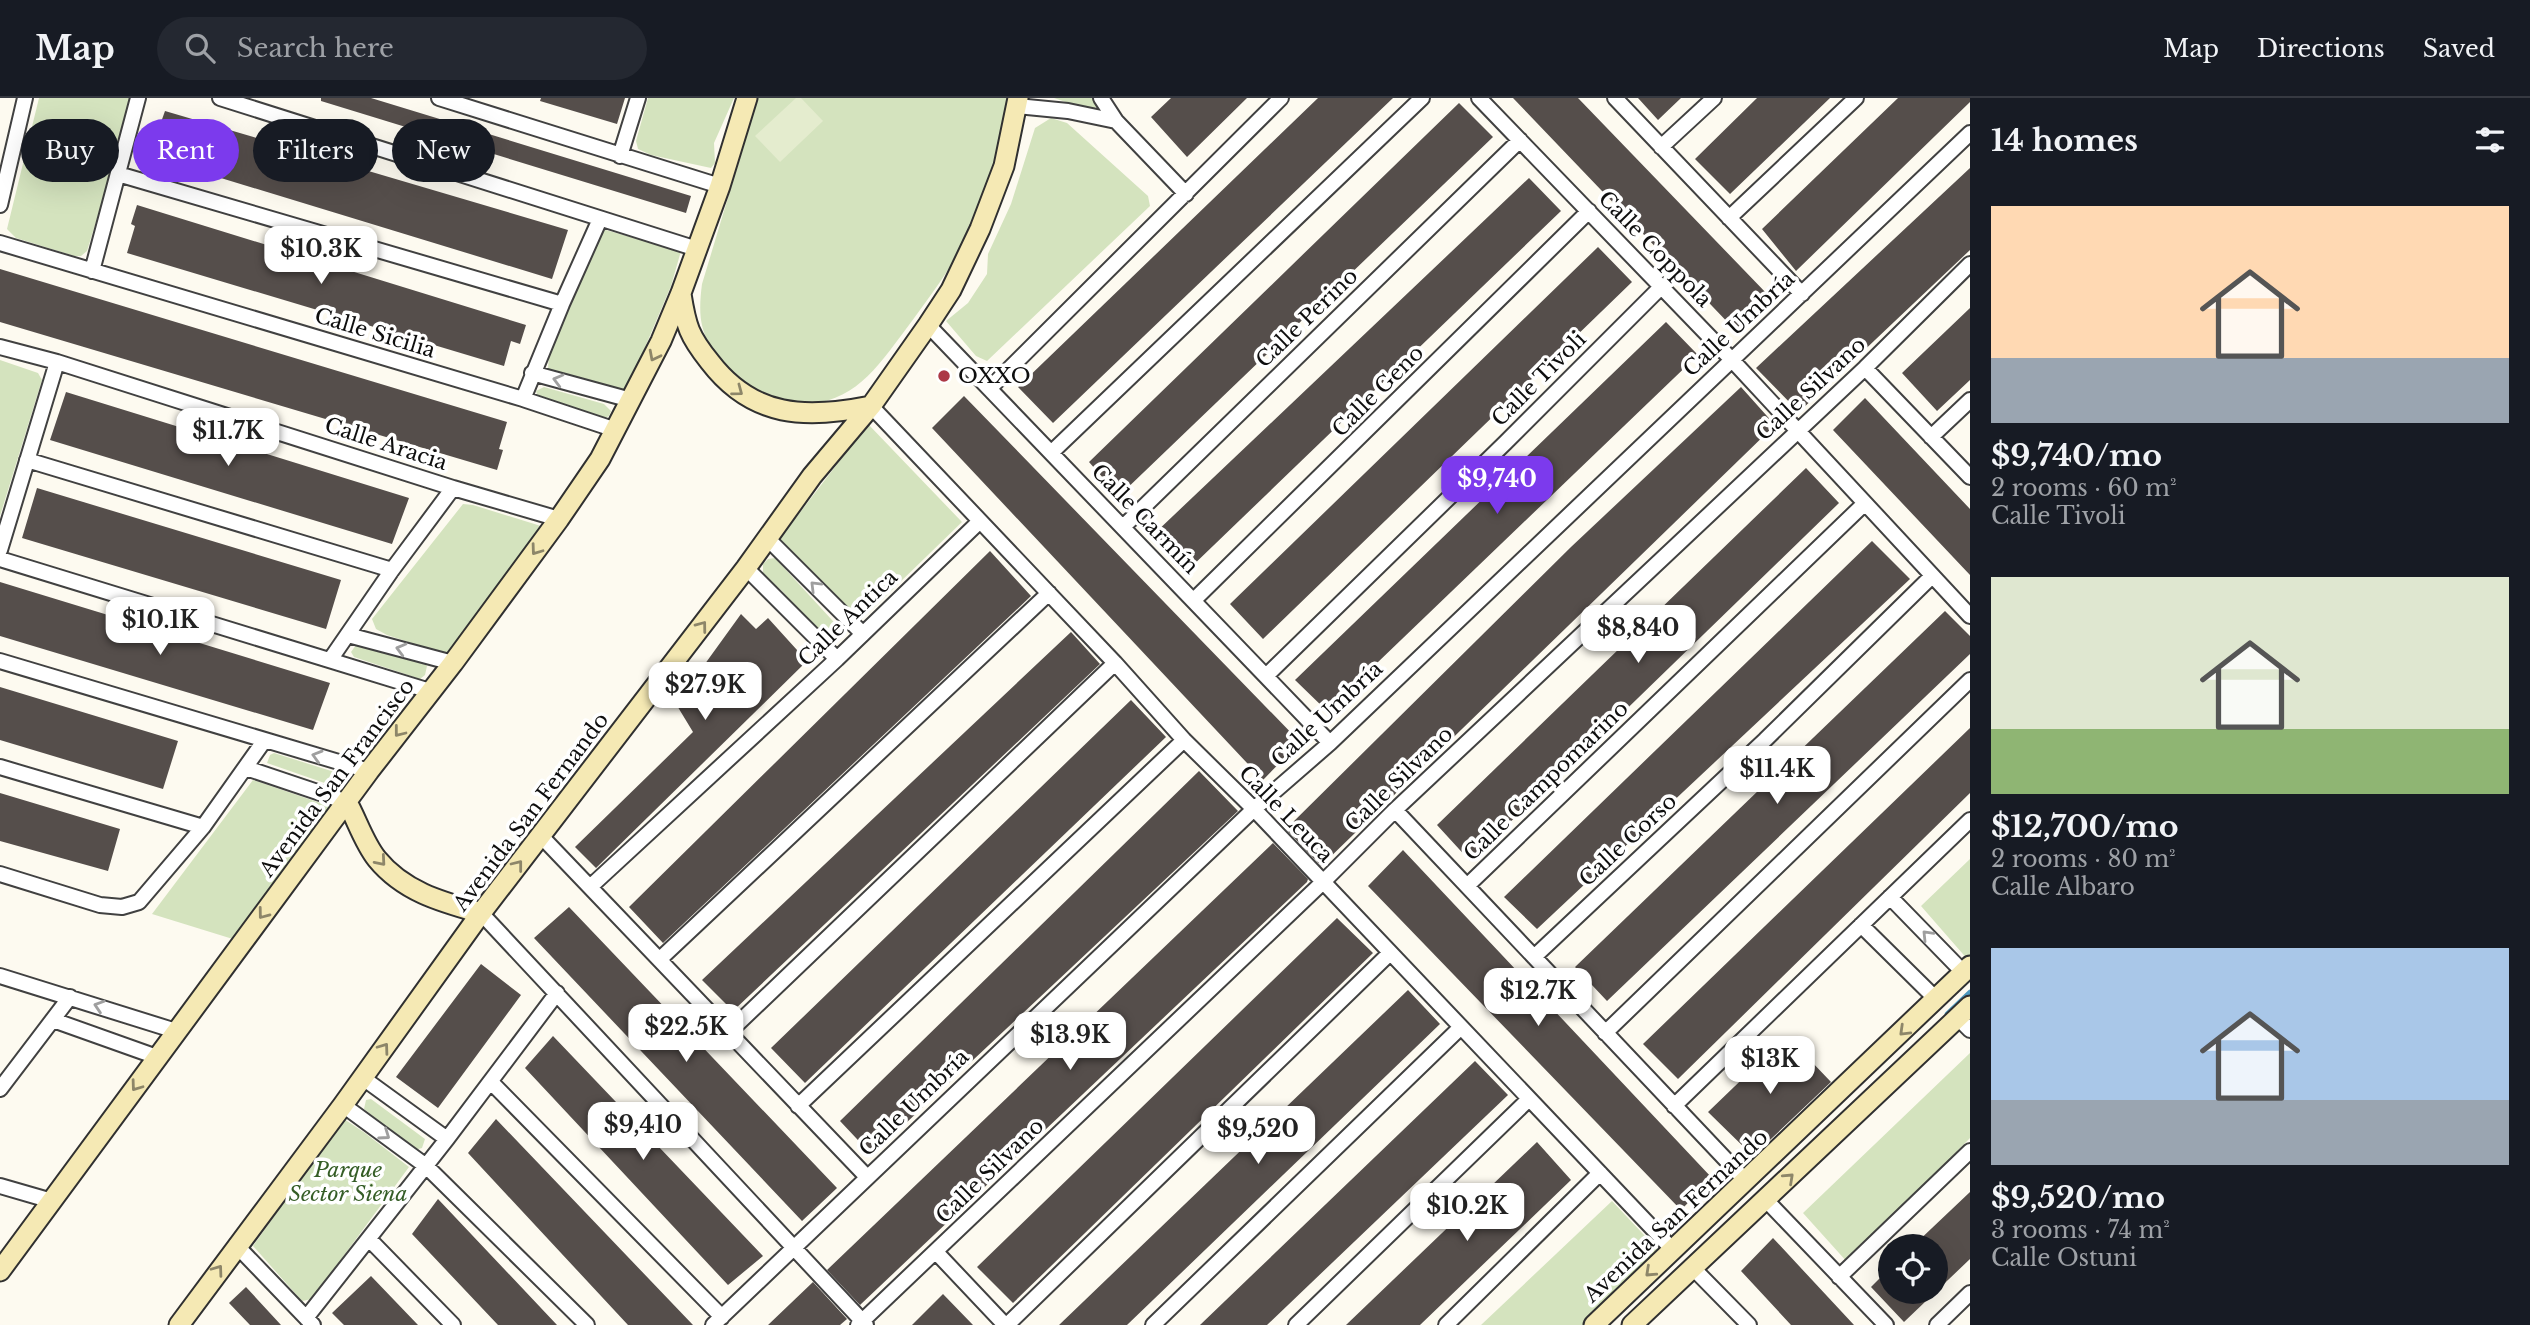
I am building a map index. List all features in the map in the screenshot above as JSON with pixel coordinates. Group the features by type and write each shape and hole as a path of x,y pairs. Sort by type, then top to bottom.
{"street":[{"path":"0,205 24,98"},
{"path":"119,170 138,98"},
{"path":"220,98 697,249"},
{"path":"439,98 720,186"},
{"path":"620,156 638,98"},
{"path":"747,98 720,186 681,293 685,325 695,344 719,374 738,393 765,407 808,413 840,412 871,406"},
{"path":"990,388 1281,98"},
{"path":"1052,452 1422,98"},
{"name":"Calle Coppola","path":"1479,98 1590,211 1970,616"},
{"path":"1615,98 1802,294"},
{"path":"1661,147 1714,98"},
{"path":"1730,218 1856,98"},
{"path":"1018,102 1105,105 1116,121 1186,194"},
{"name":"Avenida San Fernando","path":"178,1325 343,1105 481,913 746,568 813,476 871,406 928,325 951,290 980,229 1004,166 1018,102"},
{"name":"Calle Umbría","path":"717,1321 1254,809 1330,743 1970,133"},
{"name":"Calle Perino","path":"1123,527 1520,139"},
{"path":"119,174 562,304"},
{"path":"92,271 116,182"},
{"name":"Calle Geno","path":"1194,600 1590,211"},
{"path":"523,399 600,219"},
{"name":"Calle Sicilia","path":"0,243 523,399 616,430"},
{"name":"Calle Silvano","path":"862,1324 1395,810 1539,677 1796,430 1865,368 1970,264"},
{"name":"Calle Tivoli","path":"1266,676 1661,287"},
{"name":"Avenida San Francisco","path":"0,1271 369,771 559,519 616,430 661,341 681,293"},
{"name":"Calle Carmín","path":"928,325 1330,743"},
{"name":"Calle Aracia","path":"0,347 57,362 559,519"},
{"path":"0,550 57,362"},
{"path":"1865,368 1970,477"},
{"path":"532,373 631,400"},
{"path":"1931,437 1970,400"},
{"name":"Calle Leuca","path":"871,406 1115,663 1184,740 1254,809 1674,1250"},
{"path":"27,460 392,570"},
{"path":"330,660 453,488"},
{"name":"Calle Campomarino","path":"1468,885 1864,504"},
{"name":"Calle Antica","path":"590,887 863,634 980,521"},
{"path":"767,538 863,634"},
{"path":"0,559 430,691"},
{"path":"746,568 836,659"},
{"name":"Calle Corso","path":"1534,957 1765,740 1932,576"},
{"path":"660,959 1049,593"},
{"path":"348,635 453,663"},
{"path":"0,661 369,771"},
{"path":"729,1032 1115,663"},
{"path":"1605,1033 1970,680"},
{"path":"798,1106 1184,740"},
{"path":"0,874 100,905 131,905 139,902 203,827 264,741"},
{"path":"0,767 203,827"},
{"path":"246,768 347,802 377,859 392,873 433,900 481,913 796,1248 862,1324"},
{"path":"1395,810 1746,1181"},
{"path":"1674,1106 1970,820"},
{"path":"541,836 867,1177"},
{"path":"1890,897 1967,969"},
{"path":"1861,925 1936,999"},
{"path":"936,1252 1006,1325 1390,953"},
{"name":"Avenida San Fernando","path":"1594,1325 1967,969"},
{"path":"0,976 176,1031"},
{"path":"236,1245 309,1321 558,993"},
{"path":"2,1083 70,997"},
{"path":"1632,1325 1966,1018"},
{"path":"53,1020 157,1057"},
{"path":"1153,1325 1460,1028"},
{"path":"363,1077 447,1139"},
{"path":"491,1082 717,1321"},
{"path":"1296,1325 1529,1100"},
{"path":"343,1105 426,1166 587,1325"},
{"path":"1839,1277 1970,1151"},
{"path":"1446,1325 1600,1173"},
{"path":"0,1185 52,1201"},
{"path":"1766,1200 1886,1325"},
{"path":"1711,1214 1730,1233"},
{"path":"369,1239 453,1325"},
{"path":"1692,1267 1749,1325"},
{"path":"1937,1325 1970,1293"}],"green space":[{"path":"39,98 134,98 119,147 119,119 34,119"},
{"path":"648,98 734,98 714,143 715,163 711,168 651,155 638,149 636,141"},
{"path":"758,98 1009,98 989,182 970,231 956,257 915,317 870,374 843,394 827,401 787,403 764,398 749,391 737,381 715,353 702,324 702,284"},
{"path":"796,98 801,98 823,121 780,162 755,136"},
{"path":"1054,98 1096,98 1100,103 1092,111"},
{"path":"1051,118 1067,123 1148,196 1150,206 987,361 976,356 946,321 968,303 987,274 988,254 1011,204 1035,128"},
{"path":"21,172 21,182 108,182 87,251 81,256 16,238 7,229"},
{"path":"602,229 681,251 671,286 629,385 622,391 548,369 549,354"},
{"path":"0,360 38,373 42,380 0,516"},
{"path":"544,387 604,404 611,411 609,416 601,420 538,397 536,391"},
{"path":"868,424 962,522 860,621 778,541"},
{"path":"463,504 544,527 451,651 445,654 376,629 372,619"},
{"path":"775,558 843,632 839,640 833,642 824,637 781,590 763,575 763,564 768,559"},
{"path":"361,644 424,663 427,666 425,675 420,679 354,657 351,652 356,645"},
{"path":"274,753 344,775 346,780 339,788 267,763 270,755"},
{"path":"253,780 332,807 236,940 152,914"},
{"path":"1970,859 1970,960 1969,961 1921,906"},
{"path":"1970,1053 1970,1138 1848,1263 1803,1213"},
{"path":"371,1099 425,1139 422,1148 415,1150 364,1109 366,1100"},
{"name":"Parque Sector Siena","path":"344,1119 409,1167 312,1299 302,1301 253,1246"},
{"path":"1612,1201 1661,1253 1588,1325 1481,1325"}],"building":[{"path":"321,98 371,98 440,119 392,119 392,123 321,101"},
{"path":"541,98 625,98 617,124 540,101"},
{"path":"1171,98 1247,98 1187,157 1151,117"},
{"path":"1318,98 1393,98 1053,423 1018,387"},
{"path":"1513,98 1578,98 1769,296 1735,330"},
{"path":"1638,98 1681,98 1658,120"},
{"path":"1757,98 1830,98 1730,194 1695,159"},
{"path":"1898,98 1970,98 1970,102 1796,271 1762,229"},
{"path":"1459,103 1493,137 1119,496 1089,462"},
{"path":"165,111 192,119 162,119"},
{"path":"239,133 253,137 253,182 378,182 378,174 392,178 392,182 405,182 568,230 552,279 234,182 239,182"},
{"path":"495,136 691,196 686,213 495,154"},
{"path":"1970,168 1970,250 1799,412 1756,368"},
{"path":"1529,178 1561,211 1187,571 1154,534"},
{"path":"137,205 526,325 520,344 511,341 504,366 127,253 135,226 131,224"},
{"path":"1598,247 1632,282 1263,639 1230,604"},
{"path":"0,269 507,422 499,449 503,450 497,470 0,322"},
{"path":"1970,308 1970,380 1937,411 1902,373"},
{"path":"1666,322 1698,355 1327,711 1295,680"},
{"path":"1741,387 1775,425 1321,866 1286,829 1571,547"},
{"path":"66,392 409,498 392,544 50,440"},
{"path":"964,396 1300,742 1263,780 932,428"},
{"path":"1865,398 1970,509 1970,575 1833,430"},
{"path":"1806,468 1839,503 1470,861 1437,825"},
{"path":"37,488 341,580 326,629 22,538"},
{"path":"1872,541 1910,579 1537,929 1504,897"},
{"path":"990,551 1031,596 663,943 629,907"},
{"path":"0,582 330,683 313,730 0,636"},
{"path":"1945,611 1970,636 1970,654 1607,1001 1575,967"},
{"path":"741,614 756,629 768,618 807,661 596,868 575,847 693,732 676,704"},
{"path":"1071,632 1100,664 733,1011 702,980"},
{"path":"0,687 178,741 163,789 0,740"},
{"path":"1131,700 1166,737 805,1083 771,1048"},
{"path":"1970,728 1970,793 1678,1079 1643,1044"},
{"path":"1199,771 1238,811 872,1155 840,1121"},
{"path":"0,793 120,829 108,871 0,841"},
{"path":"1273,843 1308,879 1307,882 860,1305 827,1270"},
{"path":"1403,850 1712,1178 1681,1210 1368,886"},
{"path":"569,907 837,1188 802,1221 534,938"},
{"path":"1337,918 1373,953 1013,1303 977,1267"},
{"path":"481,964 521,995 438,1108 396,1077"},
{"path":"1408,990 1440,1024 1127,1325 1059,1325"},
{"path":"553,1036 763,1256 728,1285 525,1068"},
{"path":"1787,1036 1831,1082 1753,1156 1708,1112"},
{"path":"1475,1061 1508,1095 1267,1325 1200,1325"},
{"path":"496,1119 693,1325 628,1325 468,1153"},
{"path":"1537,1142 1571,1180 1420,1325 1346,1325"},
{"path":"1970,1192 1970,1259 1948,1280 1948,1234 1926,1234"},
{"path":"438,1199 557,1325 498,1325 412,1234"},
{"path":"1773,1238 1854,1325 1791,1325 1741,1271"},
{"path":"371,1276 418,1325 344,1325 332,1313"},
{"path":"1878,1280 1878,1294 1871,1287"},
{"path":"813,1282 847,1319 840,1325 768,1325"},
{"path":"246,1287 281,1325 250,1325 229,1303"},
{"path":"943,1294 973,1325 912,1325"},
{"path":"1887,1304 1923,1304 1904,1322"}],"waterway":[{"path":"1947,1014 1970,992"}],"place":[{"name":"OXXO","path":"944,376"}]}
